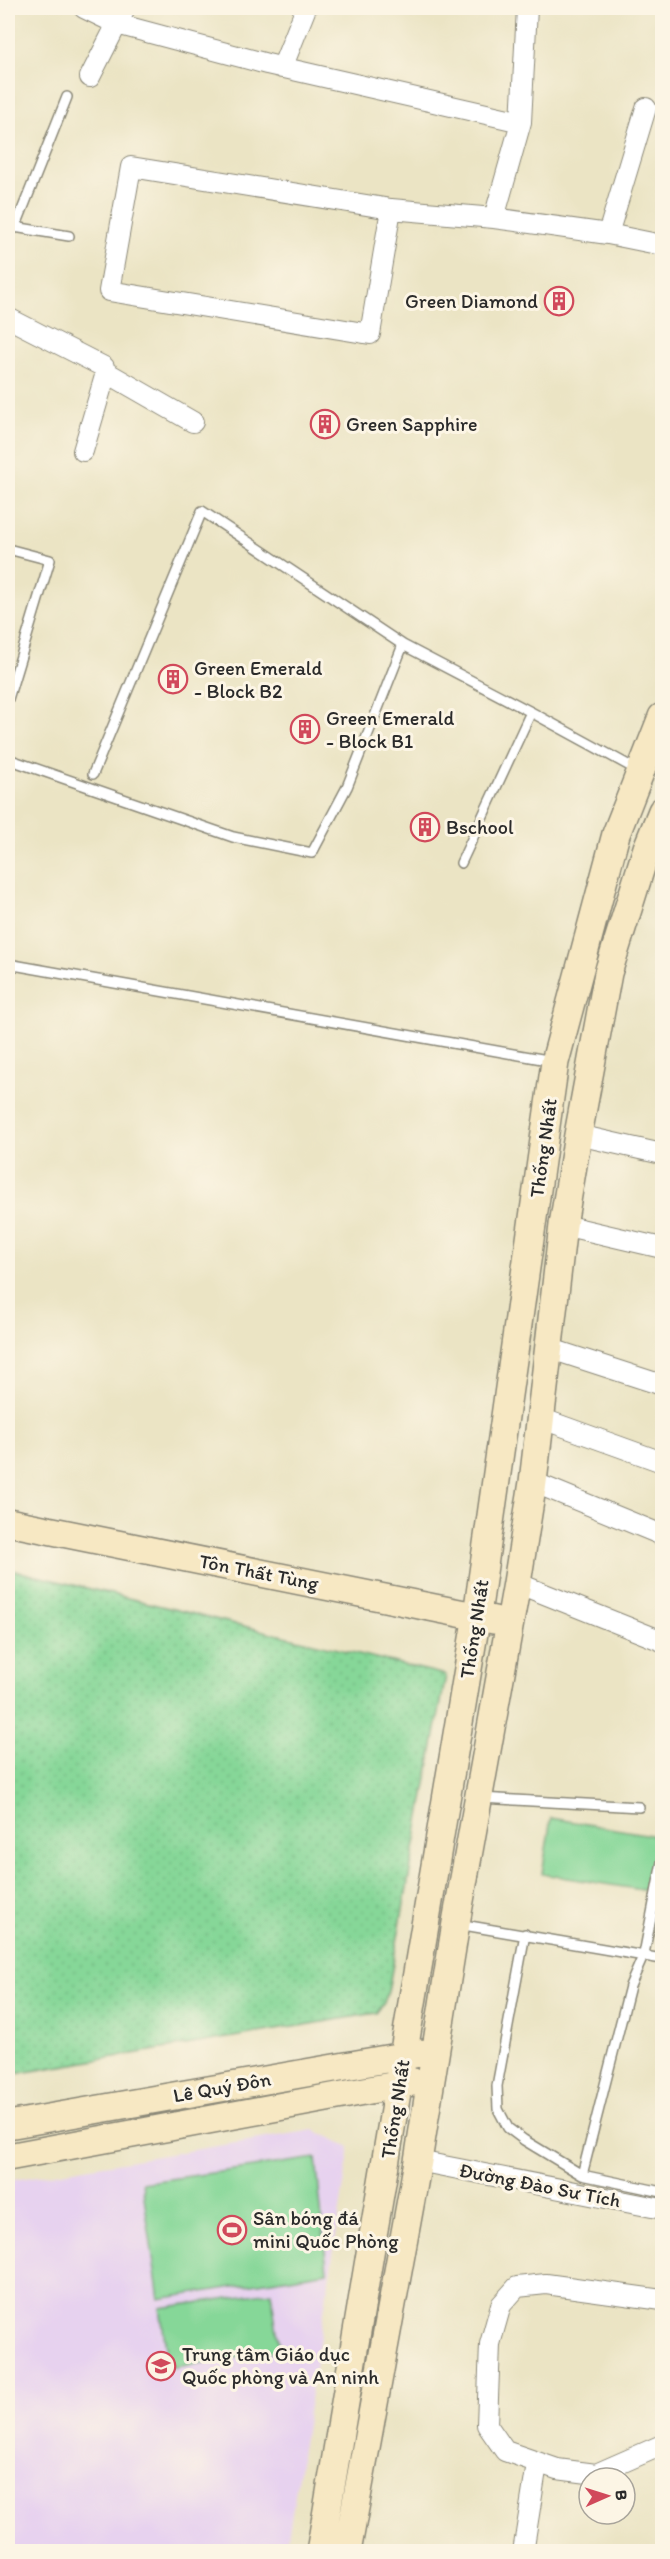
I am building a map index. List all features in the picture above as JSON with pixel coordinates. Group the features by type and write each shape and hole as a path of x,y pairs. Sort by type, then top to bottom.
{"main road":[{"name":"Thống Nhất","path":"320,2552 477,1615 555,1062 616,834 663,717"},
{"name":"Thống Nhất","path":"347,2552 418,2161 456,1923 517,1583 533,1482 563,1225 578,1135 608,973 648,848 663,811"},
{"name":"Tôn Thất Tùng","path":"8,1522 509,1623"},
{"name":"Lê Quý Đôn","path":"12,2123 436,2049"},
{"name":"Lê Quý Đôn","path":"16,2155 431,2078"},
{"path":"12,2123 16,2155"}],"street":[{"path":"84,8 121,16 282,68 520,122"},
{"path":"282,68 306,8"},
{"path":"494,218 520,122 527,8"},
{"path":"90,77 121,16"},
{"path":"608,234 646,108"},
{"path":"391,209 370,334 109,291 131,167 391,209 494,218 608,234 663,245"},
{"path":"8,318 104,367 106,372 193,422"},
{"path":"83,451 106,372"},
{"path":"578,1135 663,1155"},
{"path":"563,1225 663,1248"},
{"path":"548,1348 663,1385"},
{"path":"540,1418 663,1462"},
{"path":"533,1482 663,1535"},
{"path":"517,1583 663,1641"},
{"name":"Đường Đào Sư Tích","path":"418,2161 663,2209"},
{"path":"663,2300 546,2284 517,2287 501,2305 490,2344 487,2425 506,2451 537,2464 597,2474 663,2445"},
{"path":"523,2552 537,2464"}],"lane":[{"path":"67,97 11,227 69,236"},
{"path":"93,774 202,511 403,645 531,711 640,772"},
{"path":"8,549 50,560 8,699"},
{"path":"8,759 232,837 312,853 347,787 403,645"},
{"path":"461,864 531,711"},
{"path":"8,964 555,1062"},
{"path":"480,1798 639,1807"},
{"path":"582,2175 630,1986 644,1954 663,1862"},
{"path":"456,1923 663,1959"},
{"path":"525,1934 497,2086 498,2109 508,2128 582,2175 663,2192"}],"shaded area":[{"name":"Trung tâm Giáo dục Quốc phòng và An ninh","path":"314,2130 350,2147 286,2551 8,2552 8,2181"}],"green space":[{"path":"8,1569 446,1675 388,1991 384,2003 376,2013 8,2075"},
{"path":"551,1818 657,1836 648,1891 542,1874"},
{"path":"316,2158 327,2272 159,2299 142,2183"},
{"path":"271,2292 280,2351 169,2368 160,2308"}],"place":[{"name":"Green Diamond","path":"559,301"},
{"name":"Green Sapphire","path":"325,424"},
{"name":"Green Emerald - Block B2","path":"173,679"},
{"name":"Green Emerald - Block B1","path":"305,729"},
{"name":"Bschool","path":"425,827"},
{"name":"Sân bóng đá mini Quốc Phòng","path":"232,2230"},
{"name":"Trung tâm Giáo dục Quốc phòng và An ninh","path":"161,2366"}]}
